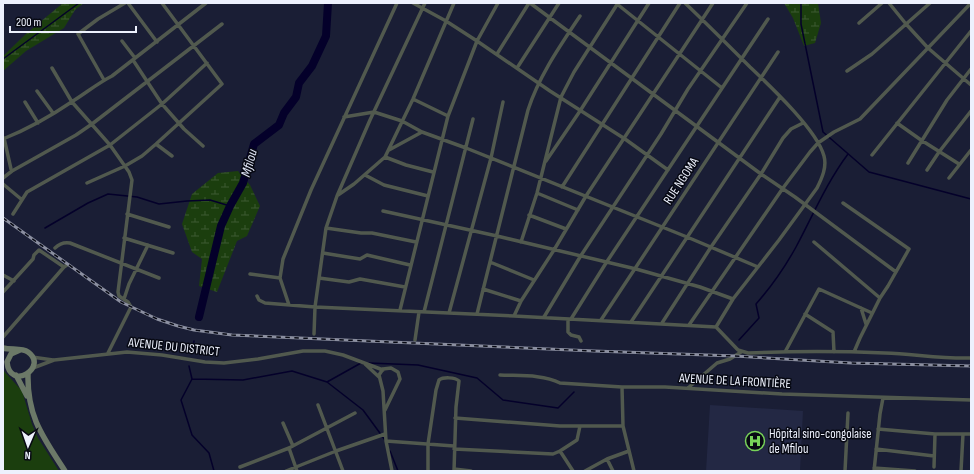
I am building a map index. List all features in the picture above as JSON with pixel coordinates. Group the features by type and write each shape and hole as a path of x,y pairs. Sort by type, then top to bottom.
{"main road":[{"path":"3,348 27,352 32,357 34,362 33,368 28,374 20,376 16,375"},
{"path":"20,350 11,354 8,362 9,369 16,375 29,400 36,425 40,433 65,471"},
{"path":"3,357 8,362"},
{"path":"28,374 29,400"}],"street":[{"path":"104,80 77,36 98,19 125,3"},
{"path":"128,3 157,42"},
{"path":"87,184 142,156 222,84 162,3"},
{"path":"12,171 3,138 38,123 112,76 206,3"},
{"path":"289,305 280,278 283,259 310,190 397,3"},
{"path":"413,3 446,21 497,54 580,111 625,139 668,170"},
{"path":"314,334 315,307 326,228 337,196 425,3"},
{"path":"337,196 365,175 385,157 413,99 454,3"},
{"path":"400,310 448,116 477,41 498,3"},
{"path":"497,54 529,3 896,272"},
{"path":"517,68 559,3"},
{"path":"521,242 545,164 550,137 561,97 574,72 617,3 722,88"},
{"path":"545,164 649,3"},
{"path":"562,186 659,38 680,3"},
{"path":"685,3 780,97 818,143 824,156 824,169 817,188 732,299 716,327"},
{"path":"514,316 521,301 554,250 586,196 714,3"},
{"path":"544,317 580,256 747,3"},
{"path":"859,23 882,3"},
{"path":"889,3 928,48 971,85"},
{"path":"847,71 864,60 930,3"},
{"path":"689,325 783,188 818,143 834,132 860,119 971,3"},
{"path":"477,314 528,110 538,82 580,16"},
{"path":"582,341 579,337 571,335 568,332 569,319 768,19"},
{"path":"3,178 12,171 92,124 222,24"},
{"path":"872,155 971,31"},
{"path":"122,41 162,104 178,123 203,146"},
{"name":"RUE NGOMA","path":"601,320 636,269 760,77 778,52"},
{"path":"13,214 21,199 27,192 110,145 162,104 207,63"},
{"path":"52,68 72,102 110,145 125,166 132,180 118,294 131,307 108,353"},
{"path":"908,163 947,100 971,69"},
{"path":"37,91 53,114"},
{"path":"631,322 660,276 780,97"},
{"path":"413,99 448,116"},
{"path":"25,102 38,123"},
{"path":"449,313 491,158 503,102"},
{"path":"927,170 971,111"},
{"path":"344,117 374,112 402,121 422,132 562,186 758,267"},
{"path":"424,312 473,119"},
{"path":"662,323 711,247 761,174 783,138 791,129 803,123"},
{"path":"897,123 959,164"},
{"path":"388,151 422,132"},
{"path":"156,144 172,156"},
{"path":"949,178 971,150"},
{"path":"385,157 406,165 433,172"},
{"path":"365,175 384,185 428,196"},
{"path":"3,184 21,199"},
{"path":"537,193 578,210"},
{"path":"843,204 909,249 880,298 854,352"},
{"path":"383,211 472,230 636,269 712,291 732,299"},
{"path":"127,214 169,227"},
{"path":"529,215 566,229"},
{"path":"326,228 372,233 416,242"},
{"path":"124,238 173,253"},
{"path":"814,242 880,298"},
{"path":"55,248 59,244 70,243 159,278"},
{"path":"124,299 129,284 148,245"},
{"path":"3,292 33,259 34,255 39,250 66,266 3,337"},
{"path":"322,253 360,260 367,256 410,265"},
{"path":"490,262 534,280"},
{"path":"250,274 280,278"},
{"path":"3,275 14,281"},
{"path":"319,278 349,282 360,280 405,287"},
{"path":"483,289 521,301"},
{"path":"785,352 819,289 872,313"},
{"path":"257,296 259,300 265,303 315,307 544,317 716,327 735,348 741,352 748,353 854,352 909,354 947,358 971,358"},
{"path":"861,308 866,325"},
{"path":"415,340 419,312"},
{"path":"805,314 833,332 834,352"},
{"name":"AVENUE DU DISTRICT","path":"33,368 54,360 108,353 127,352 162,355 205,362 224,363 247,361 303,351 325,351 343,355 383,370 391,368 396,370 400,376 398,384 385,410"},
{"path":"688,388 717,363 730,359 741,352"},
{"name":"AVENUE DU DISTRICT","path":"32,357 54,360"},
{"name":"AVENUE DU DISTRICT","path":"361,361 379,377 383,391 385,434 392,471"},
{"path":"379,377 383,370"},
{"name":"AVENUE DE LA FRONTIÈRE","path":"500,375 553,379 560,383 622,387 688,388 782,394 971,400"},
{"path":"428,471 428,444 437,382 441,378 456,379 459,381 454,447 454,470 471,471"},
{"path":"622,387 623,426 634,471"},
{"path":"883,398 874,470 915,471"},
{"path":"318,405 343,471"},
{"path":"240,466 291,447 355,413"},
{"path":"845,471 848,413"},
{"path":"456,418 580,426 623,426"},
{"path":"283,423 296,469"},
{"path":"386,441 553,454 577,440 580,426"},
{"path":"878,429 935,434 971,434"},
{"path":"286,471 296,469 336,451 385,434"},
{"path":"934,466 935,434"},
{"path":"961,471 963,434"},
{"path":"876,449 934,456"},
{"path":"560,451 572,471"},
{"path":"585,471 607,459 629,451"},
{"path":"607,459 613,471"}],"shaded area":[{"name":"Hôpital sino-congolaise de Mfilou","path":"710,405 803,411 800,471 706,471"}],"green space":[{"path":"63,3 84,3 75,10 64,28 26,51 3,71 3,56 27,33"},
{"path":"784,3 818,3 821,23 815,43 804,46 793,18"},
{"path":"238,171 250,185 260,206 247,236 237,241 217,292 199,286 202,259 192,252 182,224 192,194 218,173"},
{"path":"3,366 4,371 22,391 38,438 59,471 3,471"}],"waterway":[{"path":"3,59 79,3"},
{"name":"Mfilou","path":"199,317 221,226 243,183 254,144 279,125 284,113 296,97 299,83 312,66 326,36 328,3"},
{"path":"801,3 801,24 823,132 869,172 971,199"},
{"path":"739,340 759,318 756,304 787,262 827,187 848,154"},
{"path":"45,228 88,203 108,194 137,197 159,204 210,200 230,206"},
{"name":"Mfilou","path":"192,351 194,341"},
{"path":"327,382 361,363"},
{"path":"369,363 418,365 477,378 503,400 558,408 574,392"},
{"name":"Mfilou","path":"189,366 192,379 181,400 192,435 209,453 214,471"},
{"path":"192,379 243,380 292,371 327,382 363,410 385,440"},
{"path":"390,451 398,471"}],"railway":[{"path":"3,218 121,302 157,319 194,330 232,335 735,356 851,363 971,366"}],"place":[{"name":"Hôpital sino-congolaise de Mfilou","path":"755,441"}]}
